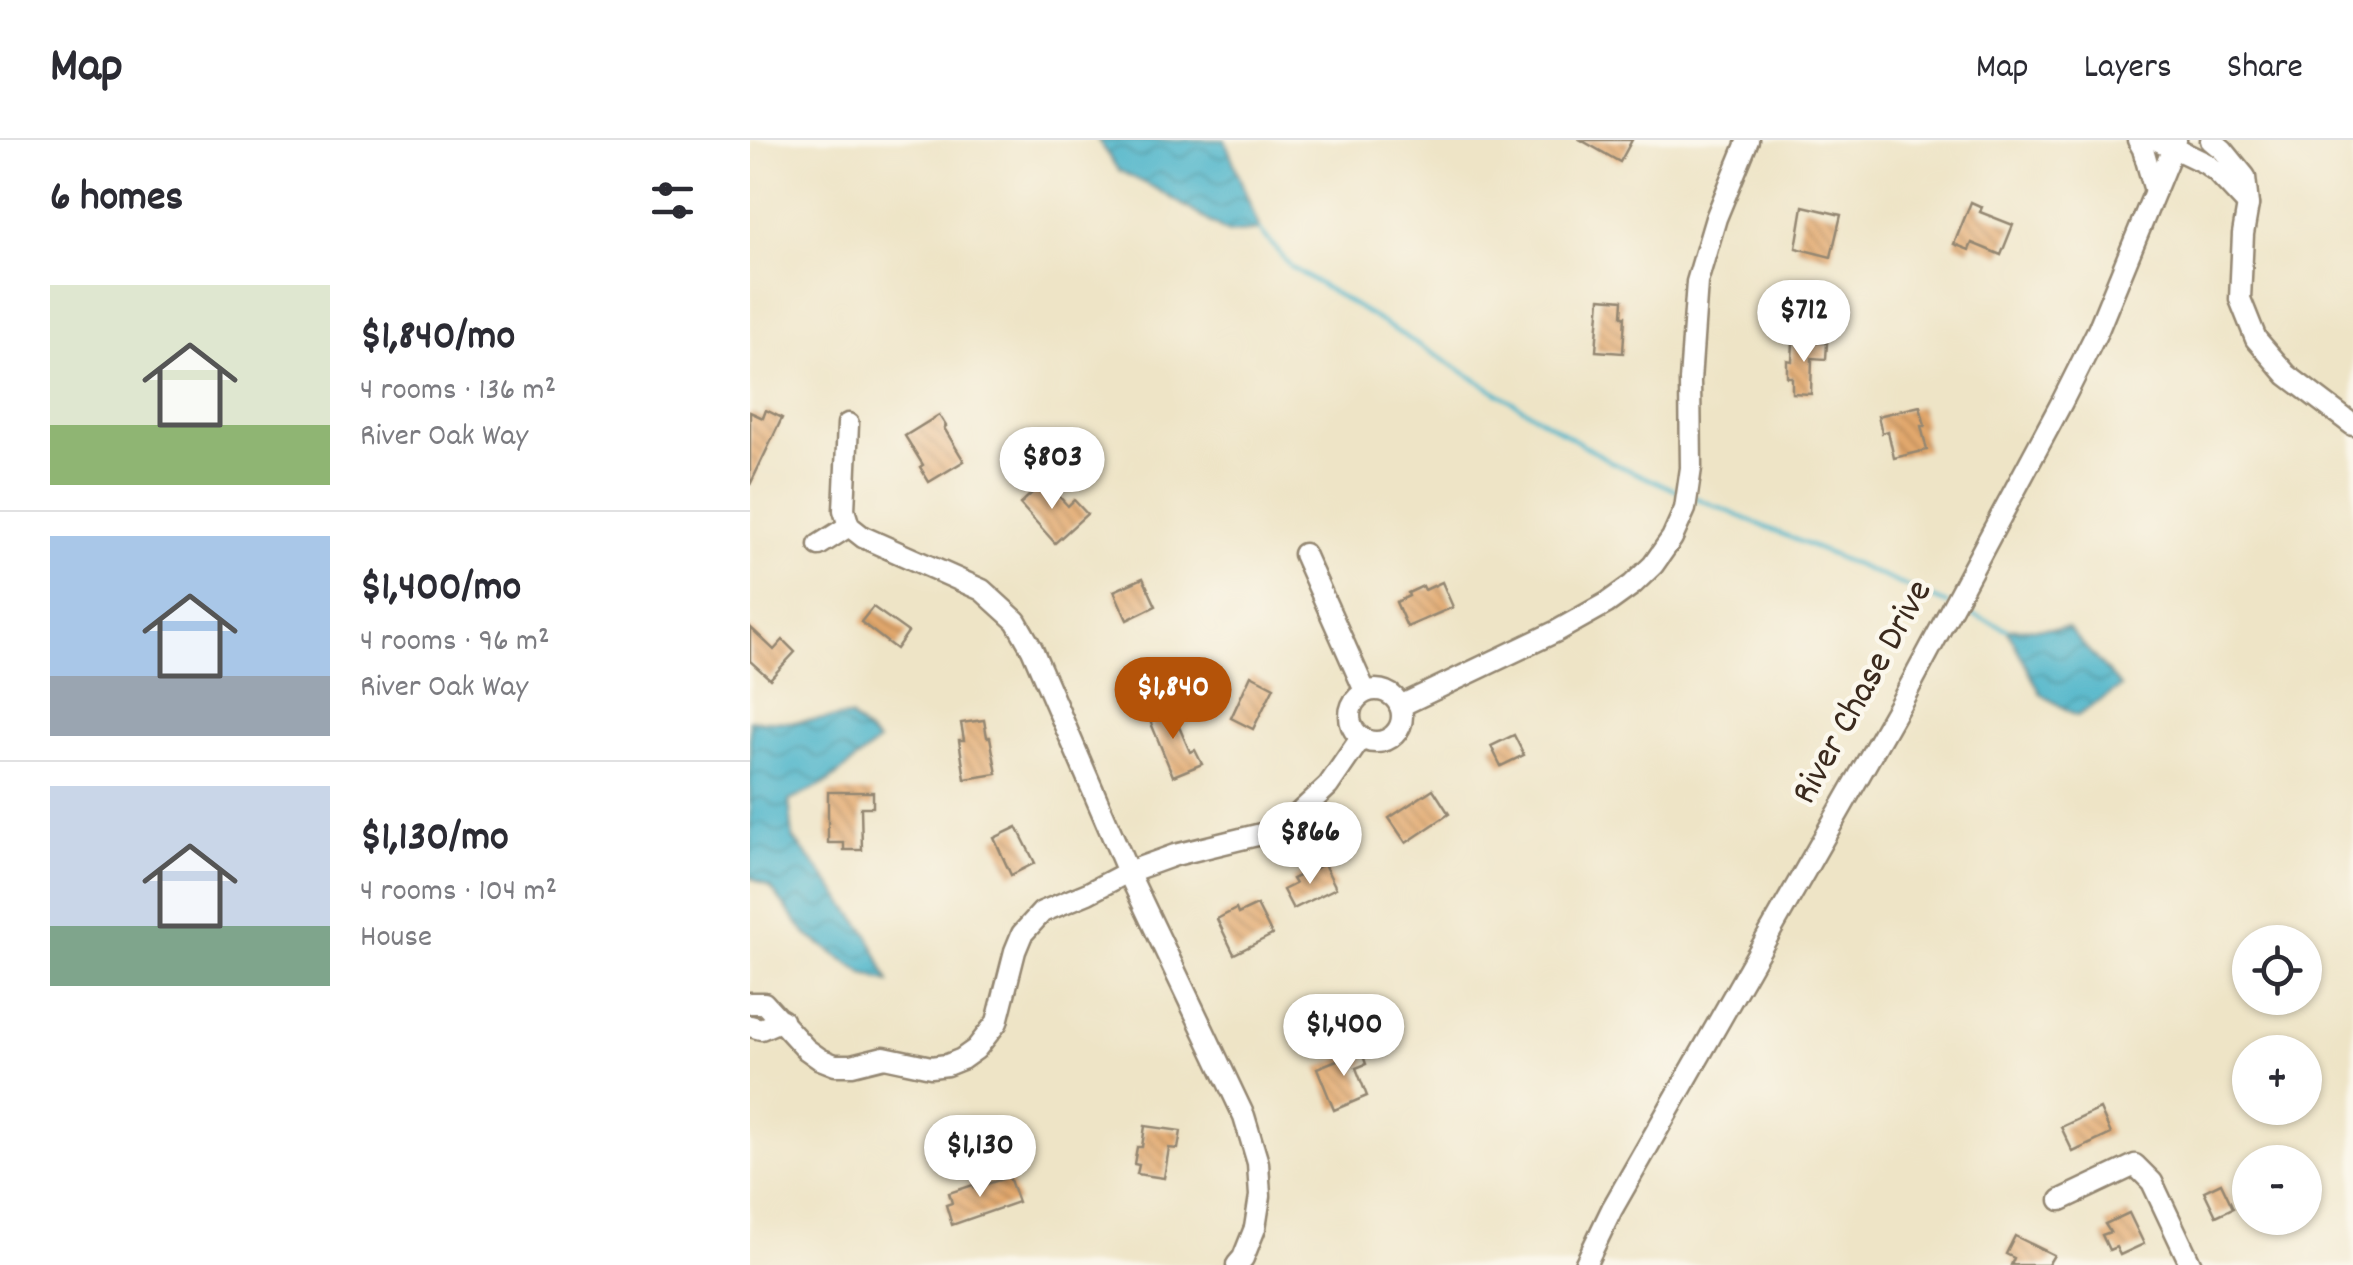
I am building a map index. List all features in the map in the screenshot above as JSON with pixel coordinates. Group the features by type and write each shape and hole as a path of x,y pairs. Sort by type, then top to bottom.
{"street":[{"path":"1400,706 1607,604 1653,565 1672,538 1685,509 1691,468 1690,381 1697,282 1716,218 1748,140"},
{"path":"2138,140 2155,191"},
{"path":"2210,140 2244,177 2248,206 2240,299 2256,339 2287,375 2353,425"},
{"path":"2169,142 2216,171 2248,206"},
{"name":"River Chase Drive","path":"1585,1265 1622,1192 1902,699 2052,420 2098,330 2155,191 2169,142"},
{"path":"848,424 844,510 850,526 863,537 982,590 1016,621 1032,649 1128,872 1244,1116 1258,1163 1260,1196 1255,1228 1237,1265"},
{"path":"819,545 850,526"},
{"path":"1304,554 1365,691"},
{"path":"1365,691 1389,693 1400,706 1402,722 1392,737 1377,743 1361,738 1349,718 1353,702 1365,691"},
{"path":"750,1003 764,1003 806,1050 836,1065 884,1057 931,1067 947,1065 976,1049 997,1022 1015,951 1022,934 1042,912 1128,872 1282,829 1328,786 1361,738"},
{"path":"750,1026 761,1029 782,1020"},
{"path":"2061,1200 2135,1165 2152,1182 2191,1265"}],"water":[{"path":"1098,140 1225,140 1260,230 1228,233 1118,170"},
{"path":"2068,628 2121,687 2077,716 2041,694 2007,629"},
{"path":"850,717 878,742 829,782 789,801 793,838 869,936 889,982 864,974 806,934 771,888 750,877 750,720 790,722"}],"building":[{"path":"1581,140 1632,140 1620,162"},
{"path":"1971,202 1982,207 1980,212 2013,225 2001,255 1972,243 1969,250 1954,244"},
{"path":"1803,206 1841,215 1831,257 1796,248"},
{"path":"1600,298 1623,300 1623,353 1596,351"},
{"path":"1793,342 1827,343 1826,359 1812,358 1811,394 1792,393 1787,360 1792,361"},
{"path":"1920,406 1927,450 1894,458 1888,431 1882,433 1878,416"},
{"path":"766,410 782,418 750,485 750,412 763,418"},
{"path":"939,415 964,461 929,482 905,436"},
{"path":"1045,481 1068,506 1074,500 1087,514 1055,543 1020,504"},
{"path":"1143,578 1156,606 1127,620 1114,591"},
{"path":"1442,582 1453,607 1407,627 1396,602 1423,586 1425,590"},
{"path":"873,607 908,632 896,649 861,622"},
{"path":"750,627 774,650 783,640 795,652 770,679 750,661"},
{"path":"1251,675 1274,687 1253,729 1231,718"},
{"path":"1170,706 1190,752 1195,750 1202,764 1173,776 1148,716"},
{"path":"984,720 997,774 965,779 959,740 964,740 961,723"},
{"path":"1514,735 1524,755 1501,766 1491,746"},
{"path":"1433,789 1449,814 1406,843 1389,818"},
{"path":"828,792 873,792 873,807 861,807 862,850 844,850 844,843 828,843"},
{"path":"1017,827 1035,863 1011,875 994,838"},
{"path":"1324,864 1336,888 1293,909 1283,890 1295,884 1292,879"},
{"path":"1257,905 1272,935 1234,954 1217,919 1236,909 1238,914"},
{"path":"1360,1047 1366,1064 1356,1068 1367,1096 1334,1110 1317,1068"},
{"path":"2100,1109 2111,1134 2073,1152 2061,1127"},
{"path":"1145,1126 1181,1131 1178,1149 1169,1148 1164,1178 1137,1174 1139,1165 1134,1164"},
{"path":"1009,1177 1018,1202 952,1225 946,1205 952,1203 949,1193"},
{"path":"2221,1183 2232,1208 2216,1216 2204,1191"},
{"path":"2129,1213 2144,1244 2120,1255 2116,1247 2109,1250 2102,1235 2110,1232 2105,1224"},
{"path":"2015,1236 2054,1255 2048,1265 2011,1265 2014,1258 2006,1254"}],"waterway":[{"path":"1260,230 1291,267 1613,463 1680,492"},
{"path":"1694,497 1948,604"},
{"path":"1961,610 2007,629"}]}
